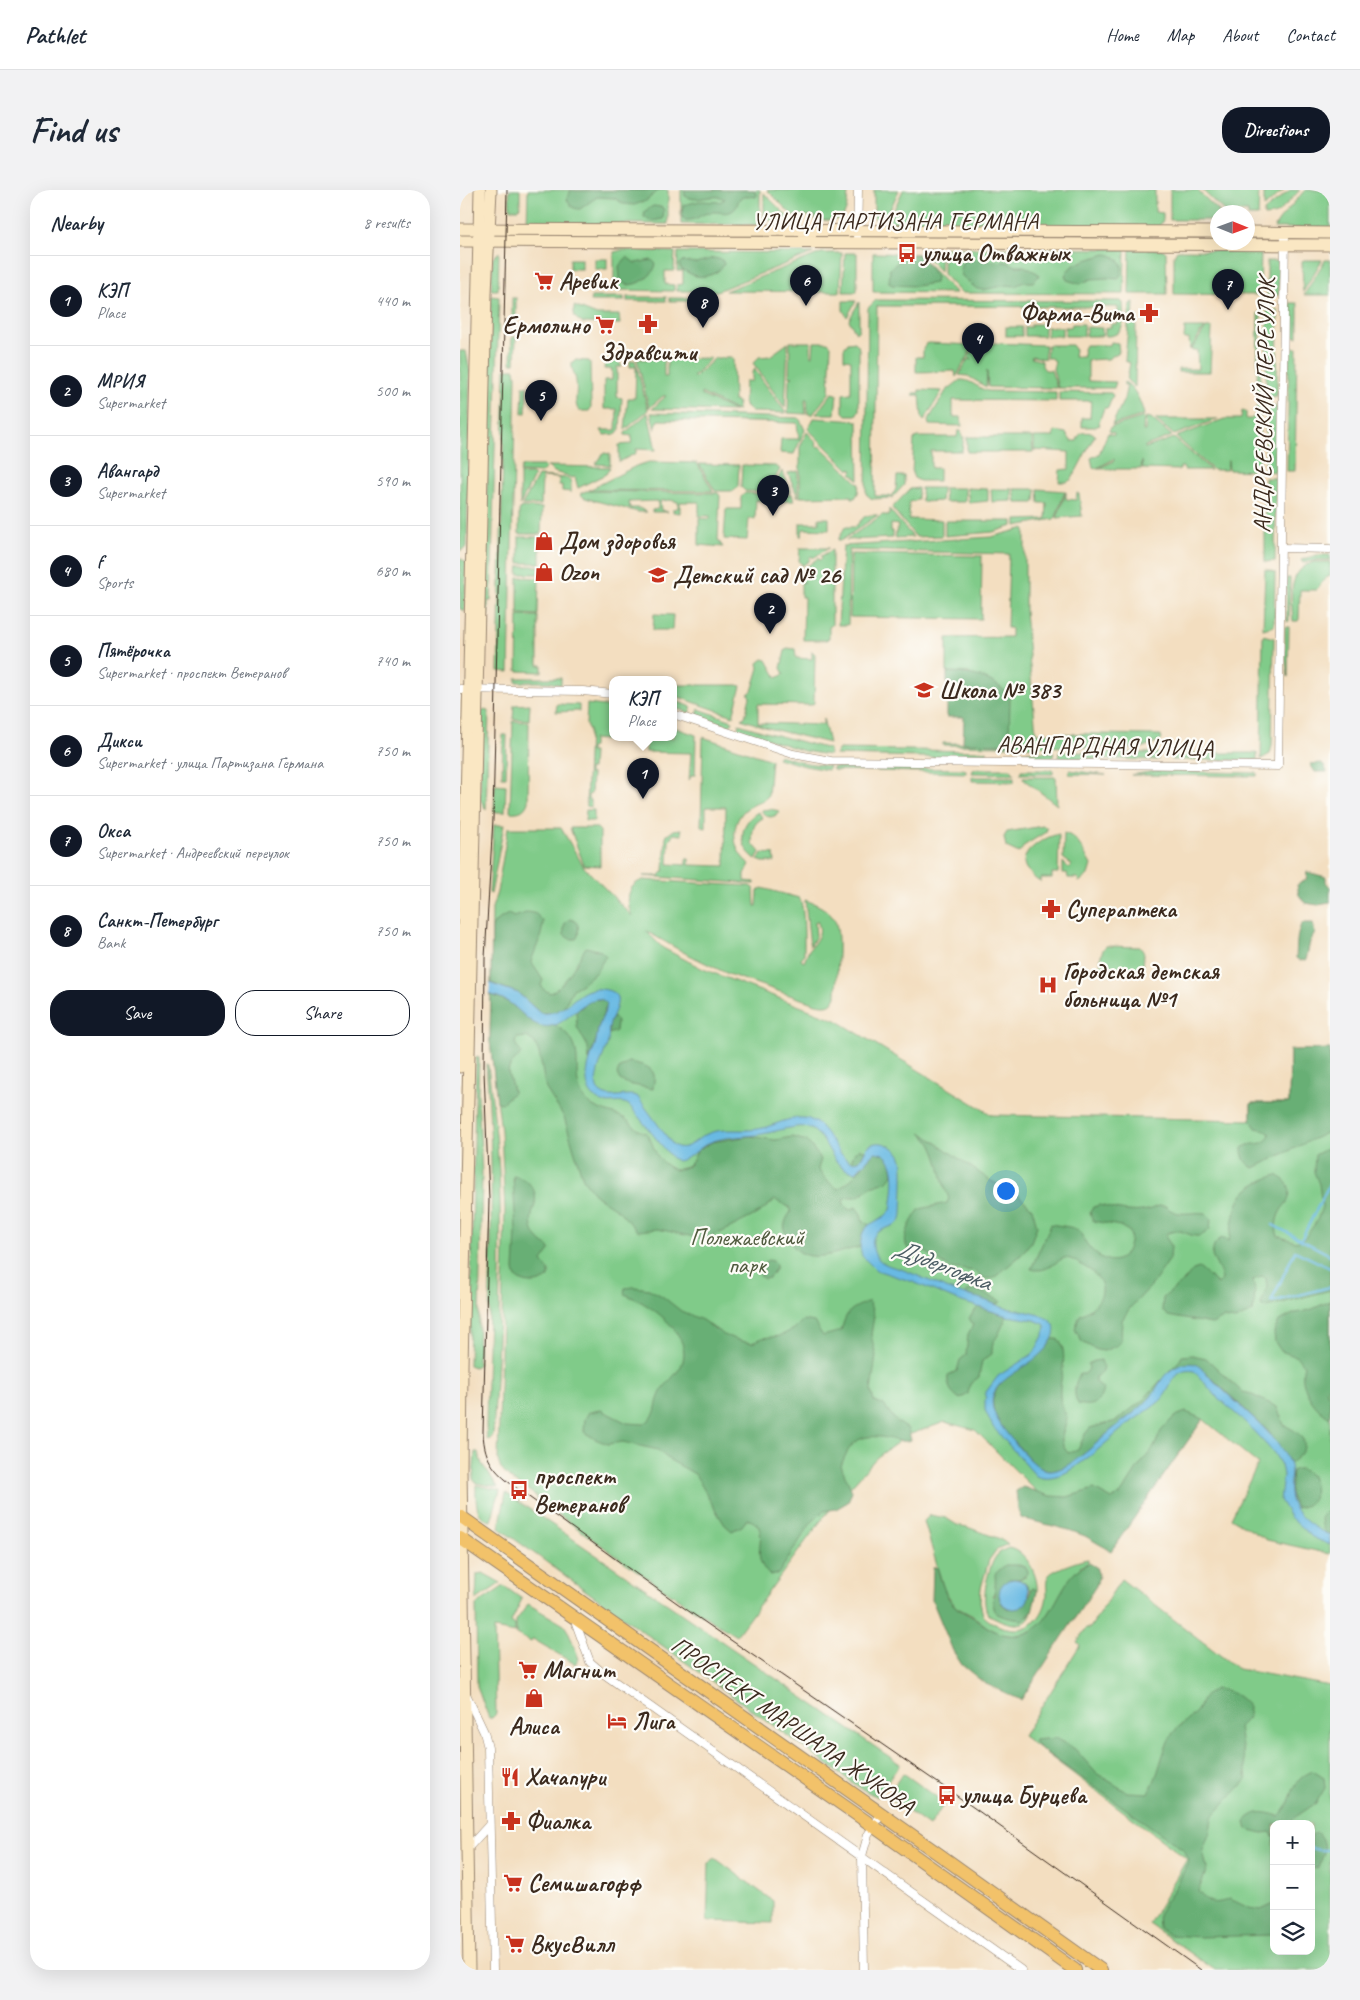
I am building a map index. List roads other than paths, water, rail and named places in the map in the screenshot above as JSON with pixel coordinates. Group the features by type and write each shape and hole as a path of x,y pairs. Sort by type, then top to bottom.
{"main road":[{"path":"469,1970 466,1693 461,1516 469,689 484,234 480,190"},
{"path":"484,234 491,190"},
{"name":"УЛИЦА ПАРТИЗАНА ГЕРМАНА","path":"460,229 484,234 857,237 1330,245"},
{"name":"УЛИЦА ПАРТИЗАНА ГЕРМАНА","path":"857,237 1210,232"},
{"path":"1255,232 1330,233"},
{"name":"УЛИЦА ПАРТИЗАНА ГЕРМАНА","path":"460,241 484,234"},
{"path":"460,1067 465,1010"},
{"name":"ПРОСПЕКТ МАРШАЛА ЖУКОВА","path":"461,1516 1101,1970"},
{"name":"ПРОСПЕКТ МАРШАЛА ЖУКОВА","path":"461,1538 874,1826 1075,1970"}],"street":[{"path":"857,237 858,190"},
{"name":"АНДРЕЕВСКИЙ ПЕРЕУЛОК","path":"1281,548 1285,232"},
{"path":"1281,548 1330,549"},
{"name":"АВАНГАРДНАЯ УЛИЦА","path":"677,715 793,754 831,761 1278,766 1281,548"},
{"path":"469,689 583,691 609,694"},
{"path":"573,1616 590,1662 1021,1970"},
{"path":"466,1693 484,1732 488,1748 493,1970"},
{"path":"864,1970 862,1856 864,1845 882,1813"},
{"path":"468,1848 489,1825"}],"water":[{"path":"486,982 518,993 540,1013 550,1013 559,1010 584,992 592,989 601,989 615,994 617,1004 609,1027 608,1042 597,1076 597,1088 604,1095 608,1096 637,1096 673,1145 678,1147 687,1146 713,1132 757,1129 789,1119 802,1118 816,1122 822,1127 839,1152 851,1162 859,1161 868,1147 874,1143 886,1144 896,1150 901,1157 903,1168 902,1214 896,1224 876,1234 873,1239 875,1255 885,1264 955,1292 1005,1308 1039,1315 1051,1321 1054,1325 1055,1330 1050,1343 1027,1365 1003,1382 995,1391 992,1402 996,1417 1009,1436 1039,1467 1052,1471 1071,1463 1144,1404 1167,1373 1183,1364 1196,1364 1256,1420 1278,1444 1290,1465 1290,1493 1294,1507 1310,1524 1330,1535 1330,1545 1312,1537 1290,1517 1280,1500 1283,1475 1281,1465 1274,1453 1246,1423 1217,1397 1194,1371 1181,1372 1173,1380 1160,1401 1068,1472 1050,1478 1036,1476 993,1427 985,1410 985,1401 986,1392 998,1376 1034,1353 1046,1328 1044,1324 1034,1320 1007,1316 956,1300 913,1282 876,1270 862,1256 860,1247 863,1232 869,1225 885,1216 891,1210 894,1184 892,1166 889,1159 883,1154 875,1152 856,1172 847,1170 836,1160 818,1134 811,1129 800,1127 713,1141 687,1158 677,1161 672,1158 629,1105 626,1103 600,1101 589,1090 587,1082 588,1067 607,1004 602,1000 596,999 582,1006 555,1025 541,1026 529,1020 505,1000 483,992"},
{"path":"1014,1579 1025,1583 1029,1594 1025,1605 1014,1609 1003,1605 999,1594 1003,1583"}],"waterway":[{"path":"1301,1240 1330,1183"},
{"path":"1273,1225 1330,1255"},
{"path":"1330,1268 1295,1251 1271,1302 1330,1287"},
{"path":"1315,1849 1330,1850"}],"tram line":[{"path":"507,190 493,819 485,958 484,1071 489,1200 483,1432 489,1459 498,1472 519,1490 677,1603 970,1805 1201,1970"}],"place":[{"name":"улица Отважных","path":"907,253"},
{"name":"Аревик","path":"544,281"},
{"name":"Дикси","path":"806,306"},
{"name":"Окса","path":"1228,310"},
{"name":"Фарма-Вита","path":"1149,313"},
{"name":"Здравсити","path":"648,324"},
{"name":"Ермолино","path":"605,325"},
{"name":"Санкт-Петербург","path":"703,328"},
{"name":"f","path":"978,364"},
{"name":"Пятёрочка","path":"541,421"},
{"name":"Авангард","path":"773,516"},
{"name":"Дом здоровья","path":"544,541"},
{"name":"Ozon","path":"544,572"},
{"name":"Детский сад № 26","path":"658,575"},
{"name":"МРИЯ","path":"770,634"},
{"name":"Школа № 383","path":"924,690"},
{"name":"КЭП","path":"643,799"},
{"name":"Супераптека","path":"1051,909"},
{"name":"Городская детская больница №1","path":"1048,985"},
{"name":"проспект Ветеранов","path":"519,1490"},
{"name":"Магнит","path":"528,1670"},
{"name":"Алиса","path":"534,1698"},
{"name":"Лига","path":"617,1721"},
{"name":"Хачапури","path":"510,1777"},
{"name":"улица Бурцева","path":"947,1795"},
{"name":"Фиалка","path":"511,1821"},
{"name":"Семишагофф","path":"513,1883"},
{"name":"ВкусВилл","path":"515,1944"}],"park label":[{"name":"Полежаевский парк","path":"747,1251"}],"water label":[{"name":"Дудергофка","path":"943,1264"}]}
